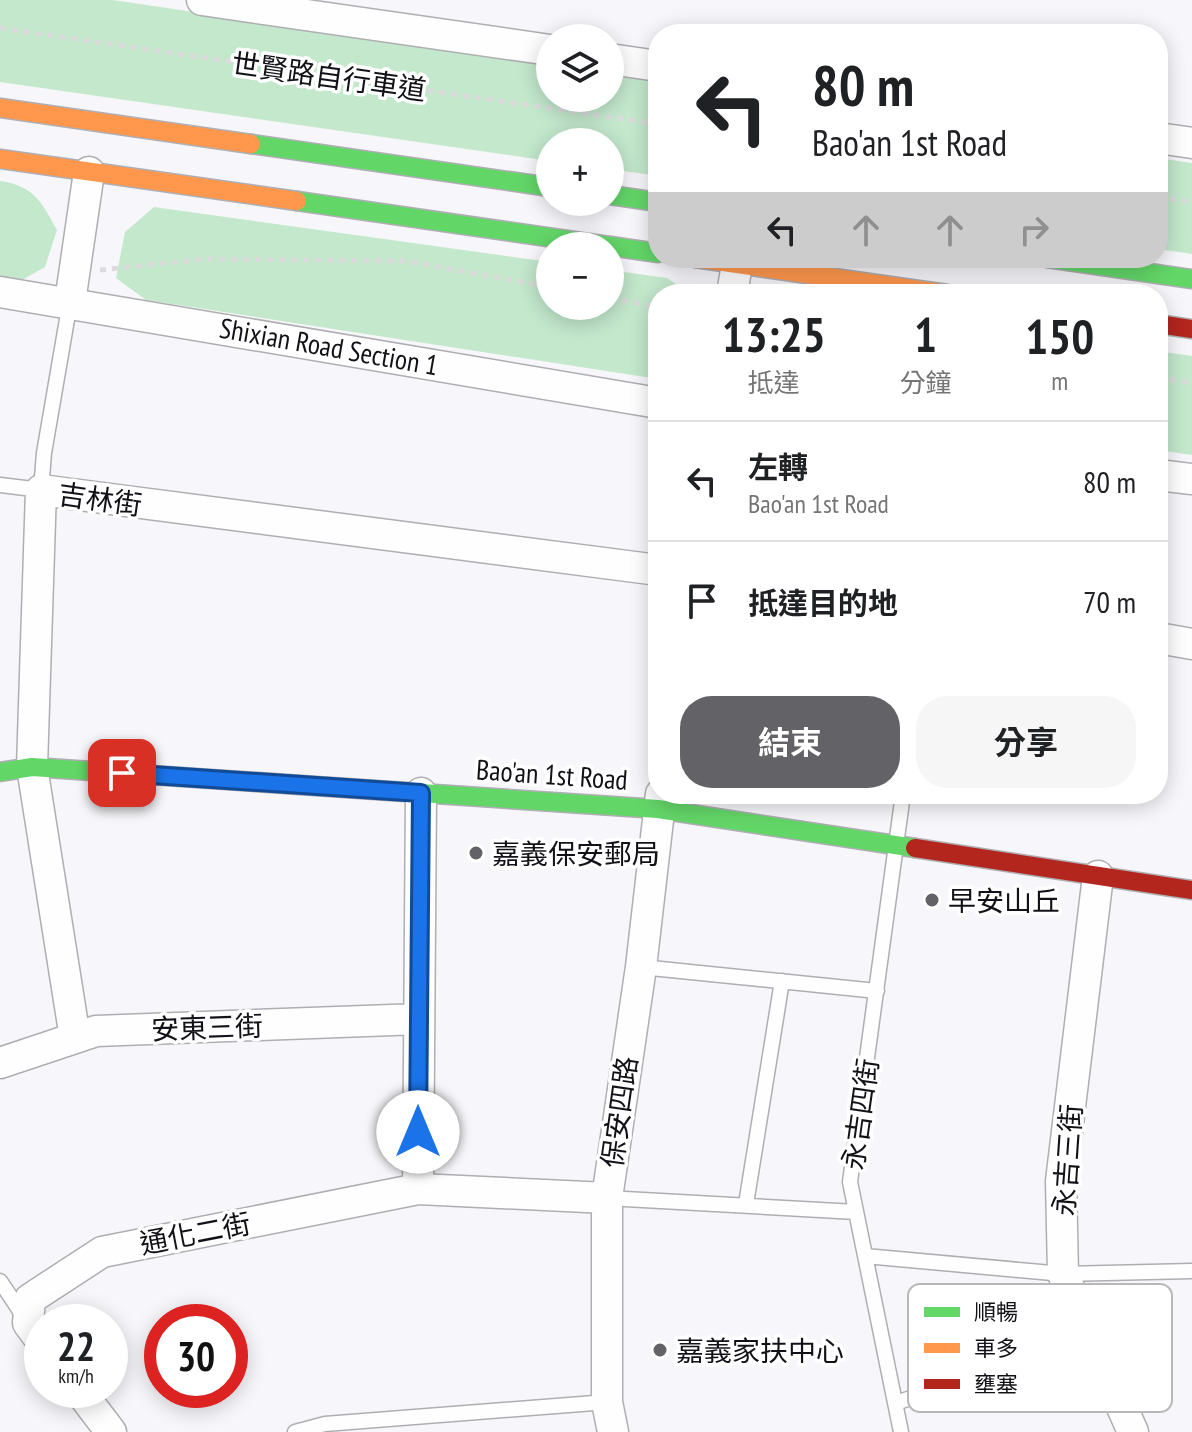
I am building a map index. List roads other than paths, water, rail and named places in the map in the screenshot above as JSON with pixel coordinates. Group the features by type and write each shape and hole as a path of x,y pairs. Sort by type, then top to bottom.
{"street":[{"path":"202,0 536,48"},
{"path":"624,61 648,65"},
{"path":"0,108 536,185"},
{"path":"1168,139 1192,143"},
{"path":"0,159 536,235"},
{"path":"70,302 89,172"},
{"path":"624,197 648,201"},
{"path":"624,248 648,252"},
{"path":"782,268 883,284"},
{"path":"1116,268 1192,279"},
{"name":"Shixian Road Section 1","path":"0,292 648,401"},
{"path":"1168,325 1192,329"},
{"path":"1168,476 1192,479"},
{"name":"吉林街","path":"75,1038 32,767 41,490 648,569"},
{"path":"1168,640 1192,644"},
{"name":"Bao'an 1st Road","path":"0,772 32,767 421,793 648,801"},
{"path":"421,793 418,1189 607,1198"},
{"name":"保安四路","path":"613,1432 607,1402 607,1198 641,967 660,804"},
{"name":"Bao'an 1st Road","path":"676,804 894,844 1192,890"},
{"name":"永吉三街","path":"1067,1284 1063,1274 1061,1181 1098,876"},
{"name":"安東三街","path":"0,1063 96,1031 419,1019"},
{"name":"通化二街","path":"31,1304 30,1299 102,1252 418,1189"},
{"path":"93,1408 111,1432"},
{"name":"永吉三街","path":"1124,1412 1133,1432"}],"lane":[{"path":"0,485 41,490 44,453 70,302"},
{"name":"永吉四街","path":"901,804 850,1182 901,1432"},
{"path":"641,967 877,991"},
{"path":"746,1204 782,981"},
{"path":"607,1198 856,1212"},
{"path":"865,1256 1063,1274 1192,1271"},
{"path":"0,1281 24,1316"},
{"path":"895,1403 908,1399"},
{"path":"295,1432 325,1424 607,1402"}],"place":[{"name":"嘉義保安郵局","path":"476,853"},
{"name":"早安山丘","path":"932,900"},
{"name":"嘉義家扶中心","path":"660,1350"}]}
